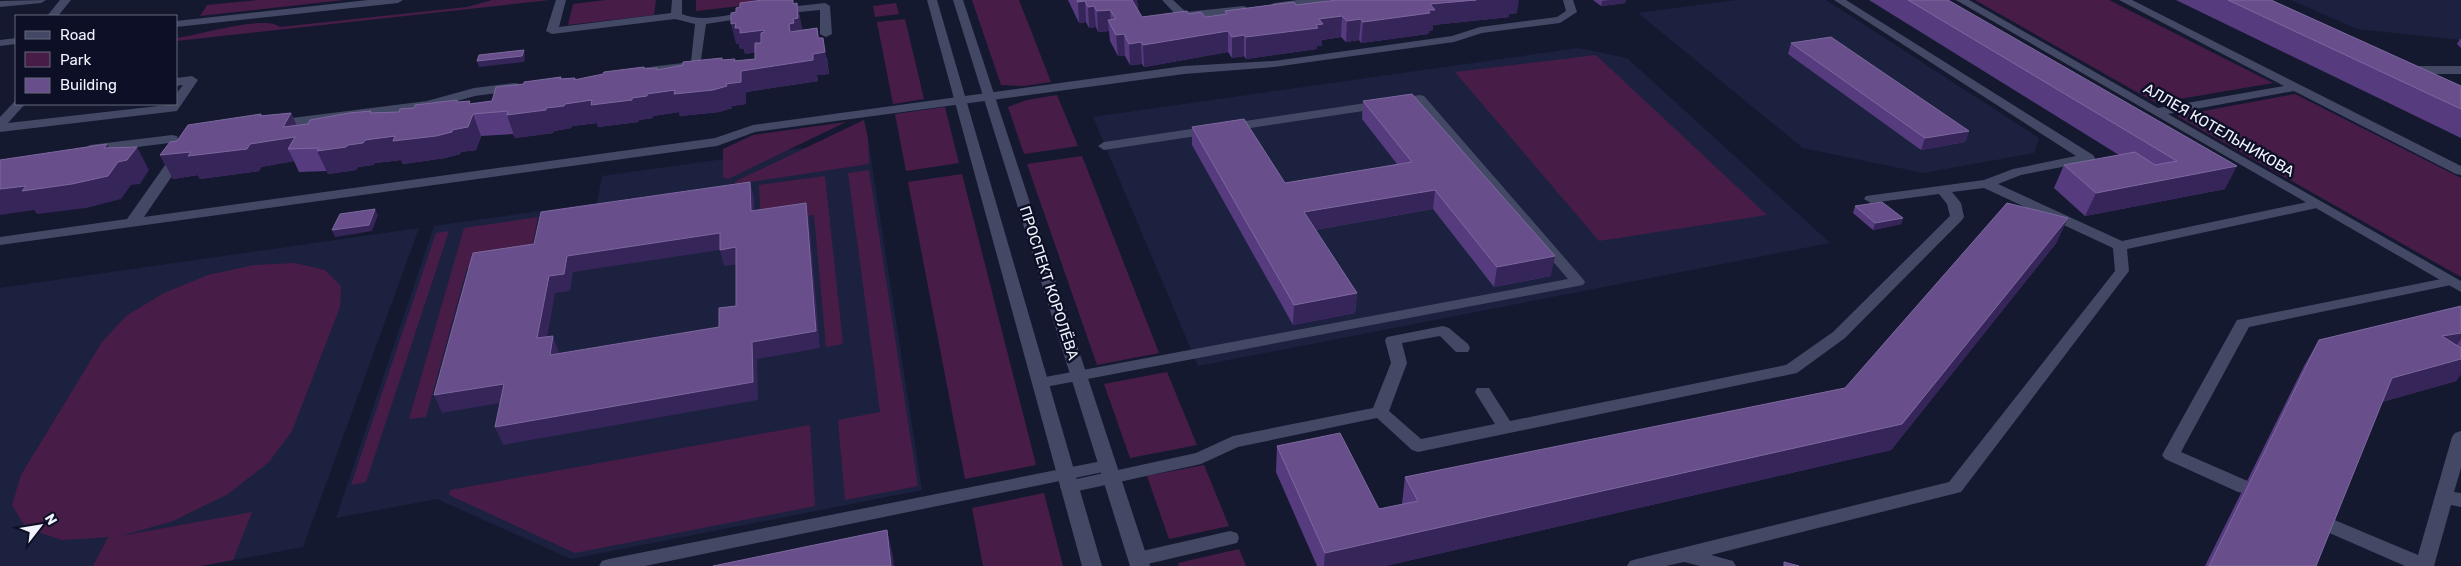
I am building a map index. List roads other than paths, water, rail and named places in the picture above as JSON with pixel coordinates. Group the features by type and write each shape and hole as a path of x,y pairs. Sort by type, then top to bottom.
{"street":[{"path":"0,4 41,0"},
{"path":"53,15 66,0"},
{"path":"178,24 398,0"},
{"path":"560,0 552,31 676,16 686,20 701,21 824,6 826,34"},
{"path":"676,16 677,0"},
{"path":"932,0 1092,566"},
{"name":"ПРОСПЕКТ КОРОЛЁВА","path":"958,0 1139,563"},
{"path":"1167,0 1183,16 1325,0"},
{"path":"0,241 718,142 753,129 1184,70 1274,64 1454,39 1480,30 1560,20 1572,12 1568,0"},
{"path":"1839,0 2088,158 2018,172 1986,184 1870,199"},
{"name":"АЛЛЕЯ КОТЕЛЬНИКОВА","path":"1962,0 2456,284"},
{"path":"2124,0 2461,171"},
{"path":"627,73 696,65 701,21"},
{"path":"0,43 15,41"},
{"path":"2397,62 2414,70 2461,70"},
{"path":"178,82 192,80 178,100"},
{"path":"261,126 428,105 474,92 529,85"},
{"path":"2156,112 2296,87"},
{"path":"1040,383 1578,282 1420,99 1104,146"},
{"path":"0,126 18,105"},
{"path":"0,126 173,108 175,105"},
{"path":"77,151 172,139"},
{"path":"131,223 140,213 188,142"},
{"path":"1986,184 2120,246 2317,204"},
{"path":"1380,412 1418,446 1791,369 1839,335 1957,217 1954,203 1943,190"},
{"path":"1637,566 1955,487 2122,271 2120,246"},
{"path":"2244,487 2171,455 2243,323 2456,284"},
{"path":"1380,412 1399,363 1393,340 1444,331 1462,348"},
{"path":"1483,392 1506,428"},
{"path":"609,566 1109,472 1201,458 1233,442 1380,412"},
{"path":"2325,523 2424,566 2453,499 2461,438"},
{"path":"1139,563 1230,538"},
{"path":"1684,554 1726,566"}]}
